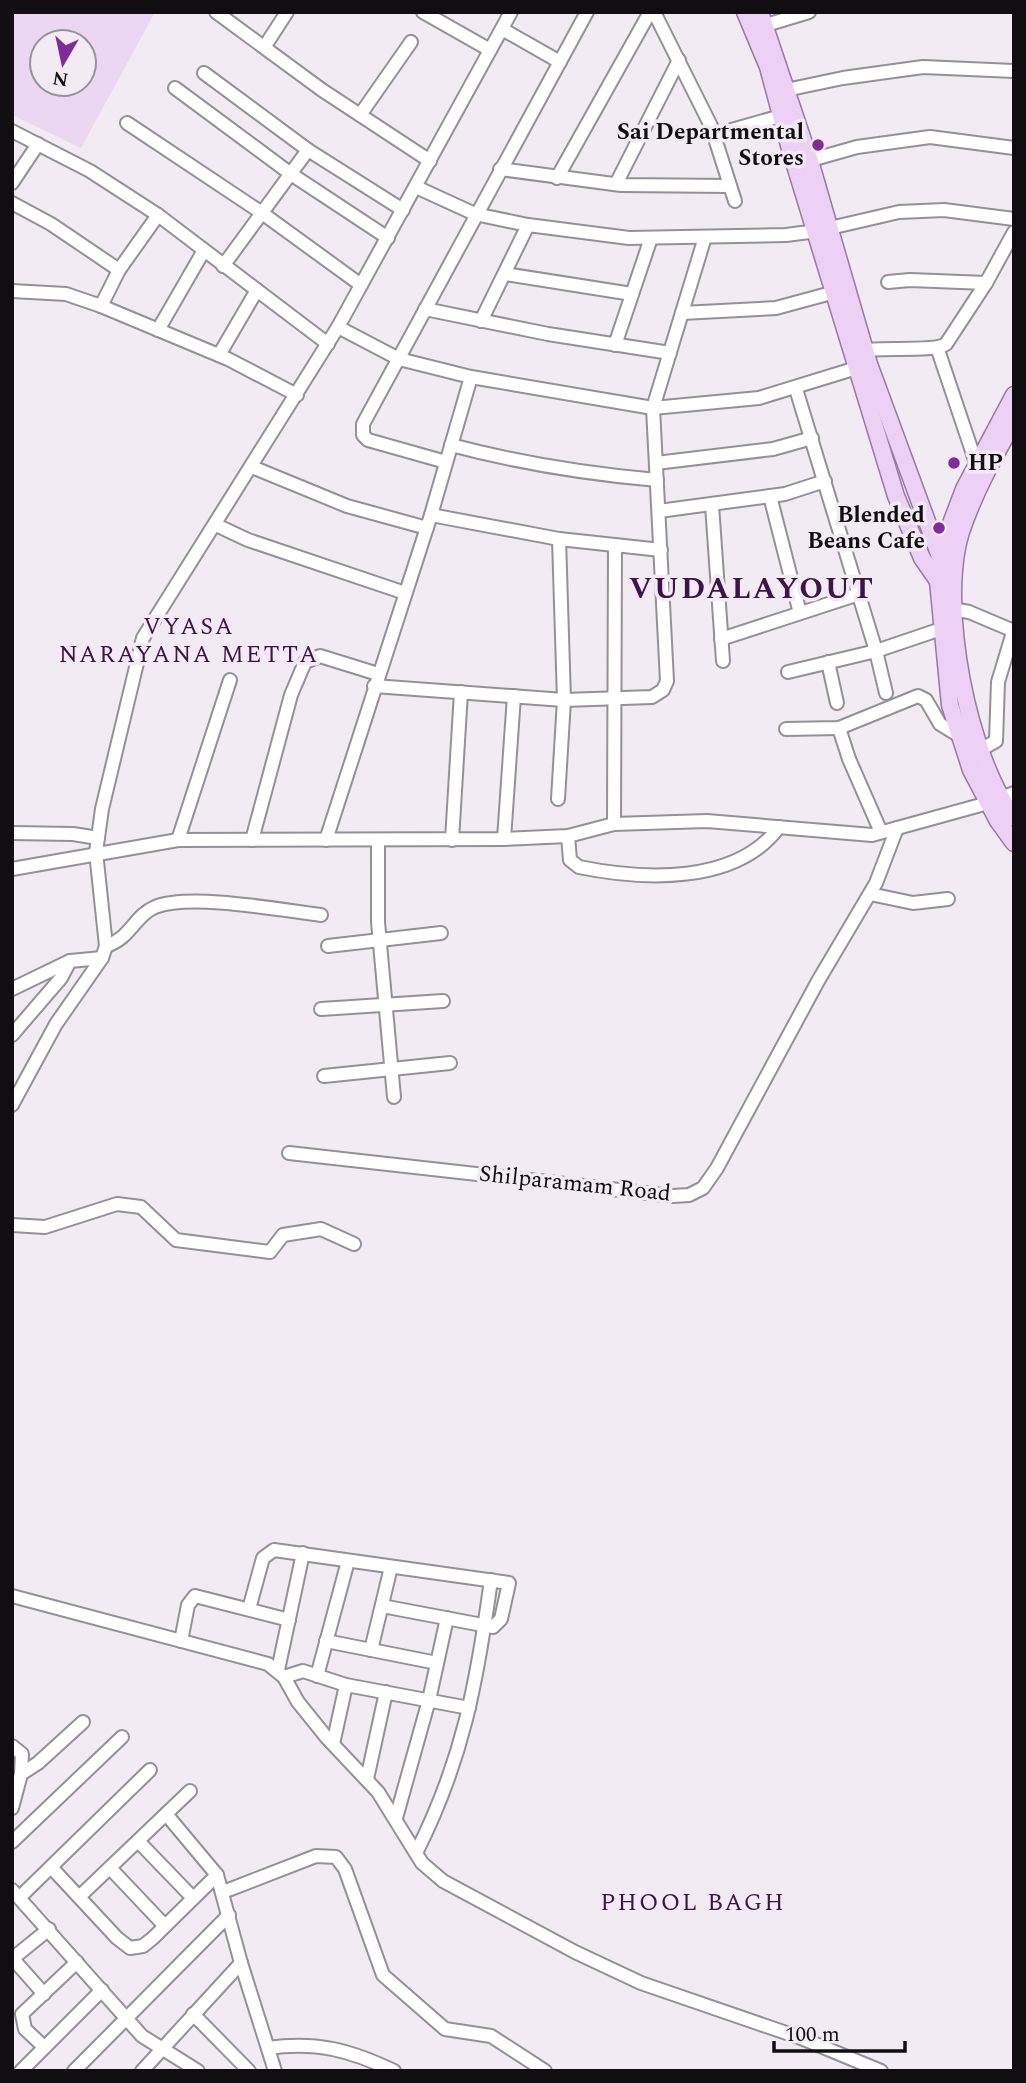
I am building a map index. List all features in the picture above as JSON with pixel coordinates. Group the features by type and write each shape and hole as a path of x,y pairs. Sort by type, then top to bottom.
{"main road":[{"path":"745,12 768,67 781,116 802,162"},
{"path":"763,19 786,90 802,162 864,361 896,496 922,558 944,585 952,609 970,726 1000,798 1014,843"},
{"path":"823,230 835,292 947,567"},
{"path":"1014,395 950,526 944,585 944,628 950,705 971,770 1000,798 1014,818"},
{"path":"947,567 981,480 1014,421"}],"street":[{"path":"216,12 360,115 430,161"},
{"path":"265,46 287,12"},
{"path":"423,12 490,50"},
{"path":"12,1105 16,1086 104,952 96,852 143,638 298,395 338,327 511,12"},
{"path":"446,462 378,444 363,435 363,424 587,12"},
{"path":"652,12 679,60 714,135 735,201"},
{"path":"557,178 652,12"},
{"path":"763,19 809,12"},
{"path":"502,29 560,62"},
{"path":"360,115 411,42"},
{"path":"616,184 679,60"},
{"path":"786,90 844,78 923,67 1014,71"},
{"path":"204,73 307,150 403,211"},
{"path":"175,88 291,174 388,237"},
{"path":"714,135 781,116"},
{"path":"127,123 262,213 361,285"},
{"path":"12,131 90,171 158,215 203,252 328,344"},
{"path":"802,162 857,147 930,137 1014,148"},
{"path":"12,183 38,144"},
{"path":"223,266 307,150"},
{"path":"500,169 616,184 730,186"},
{"path":"416,187 475,214 528,225 651,238 823,230 899,212 944,209 1014,219"},
{"path":"12,204 51,224 119,270"},
{"path":"101,306 119,270 158,215"},
{"path":"481,321 528,225"},
{"path":"338,327 399,359 471,377 653,408 759,398 796,389 864,361 886,347 938,350 946,344 986,283 1014,232"},
{"path":"252,840 291,695 305,662 310,658 320,656 376,680 461,692 564,700 652,697 666,686 653,408 705,237"},
{"path":"615,345 651,238"},
{"path":"158,330 203,252"},
{"path":"505,274 632,293"},
{"path":"888,282 910,280 986,283"},
{"path":"219,355 257,290"},
{"path":"12,291 66,294 101,306 219,355 298,395"},
{"path":"682,313 776,308 835,292"},
{"path":"425,309 670,353"},
{"path":"938,350 977,466"},
{"path":"326,840 429,522 471,377"},
{"path":"796,389 876,651 886,693"},
{"path":"656,463 773,449 811,438"},
{"path":"451,445 504,459 570,471 657,480"},
{"path":"252,467 347,506 429,522 559,540 661,550"},
{"path":"659,511 770,496 825,481"},
{"path":"770,496 800,613"},
{"path":"712,505 723,661"},
{"path":"216,525 248,540 405,593"},
{"path":"558,799 564,700 559,540"},
{"path":"614,824 617,698 615,545"},
{"path":"721,639 859,594"},
{"path":"952,609 969,612 1013,630 998,682 996,741 980,750"},
{"path":"788,671 876,651 944,628"},
{"path":"828,662 837,704"},
{"path":"178,840 230,680"},
{"path":"452,839 461,692"},
{"path":"504,839 514,696"},
{"path":"786,729 839,728 918,696 926,700 940,724 961,737"},
{"path":"839,728 849,759 881,832"},
{"path":"12,869 96,852 178,840 504,839 568,836 614,824 707,821 872,835 1000,798"},
{"path":"568,836 570,860 579,867 660,877 683,875 752,854 767,843 779,827"},
{"name":"Shilparamam Road","path":"289,1153 673,1196 689,1195 703,1188 717,1168 818,981 870,894 888,858 897,828"},
{"path":"12,833 73,834 98,838"},
{"path":"378,840 380,939 394,1097"},
{"path":"870,894 913,903 948,899"},
{"path":"12,989 70,961 104,952 124,939 150,910 168,904 230,905 321,915"},
{"path":"328,946 440,933"},
{"path":"12,1035 61,978 70,961"},
{"path":"321,1009 443,1001"},
{"path":"324,1076 450,1063"},
{"path":"12,1225 45,1227 117,1204 141,1208 176,1240 190,1243 270,1252 283,1236 321,1229 354,1244"},
{"path":"249,1609 267,1552 303,1553 491,1580 469,1708 453,1772 416,1853"},
{"path":"281,1674 303,1553"},
{"path":"317,1676 348,1561"},
{"path":"371,1650 391,1567"},
{"path":"12,1596 252,1658 281,1674 298,1702 367,1779 396,1818 422,1863 443,1881 630,1978 671,1995 801,2038 881,2071"},
{"path":"181,1641 188,1605 194,1596 289,1620"},
{"path":"382,1606 485,1626"},
{"path":"396,1818 429,1700 447,1618"},
{"path":"326,1642 437,1662"},
{"path":"281,1674 303,1671 346,1685 469,1708"},
{"path":"333,1744 346,1685"},
{"path":"367,1779 386,1692"},
{"path":"22,1774 83,1722"},
{"path":"12,1842 122,1737"},
{"path":"12,1746 22,1754 22,1774 15,1788 12,1808"},
{"path":"150,1770 51,1867 16,1894 142,2036 198,2071"},
{"path":"79,1897 190,1791"},
{"path":"166,1814 217,1875 275,2071"},
{"path":"138,1841 193,1898"},
{"path":"223,1892 316,1856 336,1857 345,1869 383,1975 445,2029 491,2036 545,2071"},
{"path":"51,1867 130,1948 143,1946 217,1875"},
{"path":"110,1868 165,1926"},
{"path":"83,2068 126,2017 229,1915"},
{"path":"44,1994 13,1959 49,1929"},
{"path":"44,2047 25,2029 22,2014 77,1962"},
{"path":"142,2071 159,2049 241,1963"},
{"path":"28,2068 44,2047 102,1990"},
{"path":"193,2014 248,2071"},
{"path":"268,2048 312,2044 368,2059 394,2071"}],"shaded area":[{"path":"12,12 155,12 81,148 12,115"}],"place":[{"name":"Sai Departmental Stores","path":"818,145"},
{"name":"HP","path":"954,463"},
{"name":"Blended Beans Cafe","path":"939,528"}],"district":[{"name":"VUDALAYOUT","path":"752,589"},
{"name":"VYASA NARAYANA METTA","path":"189,641"},
{"name":"PHOOL BAGH","path":"693,1903"}]}
